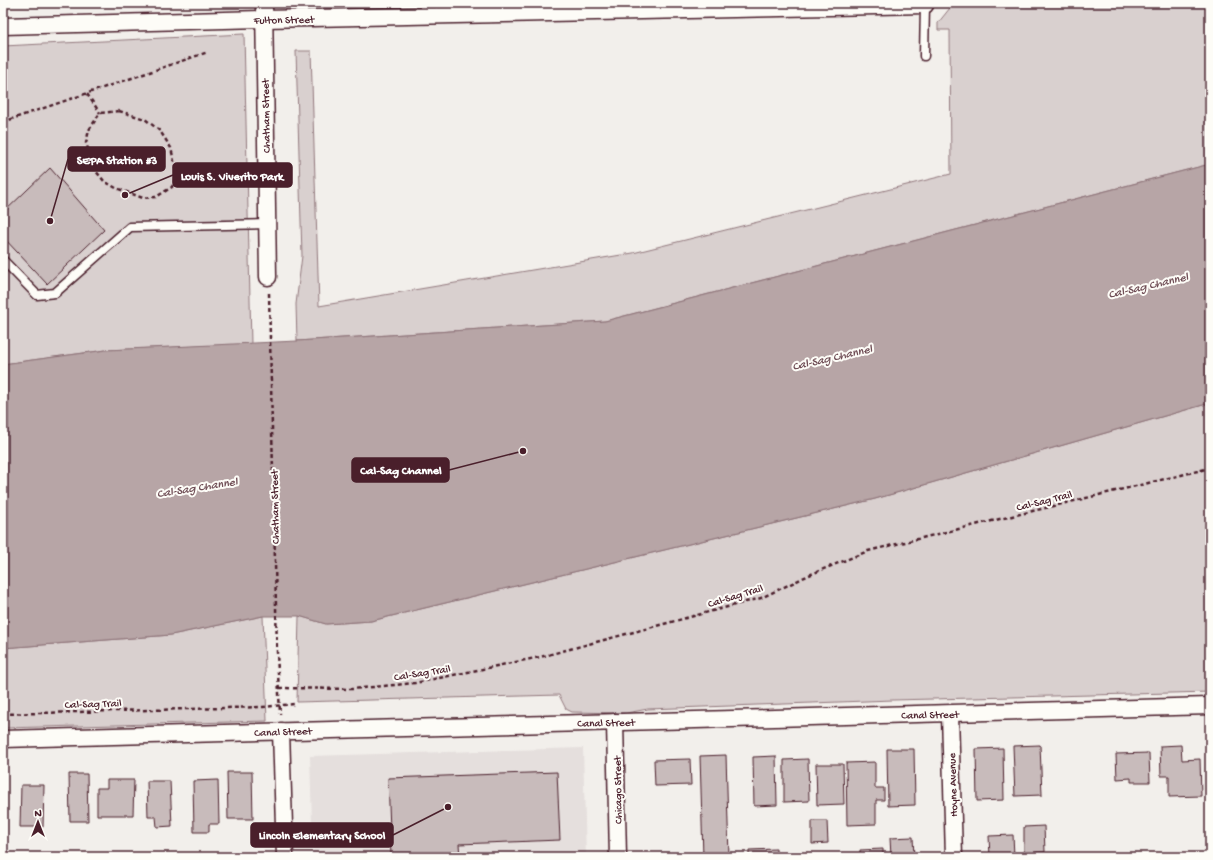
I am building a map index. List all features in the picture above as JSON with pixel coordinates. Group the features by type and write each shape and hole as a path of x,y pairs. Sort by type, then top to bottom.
{"street":[{"name":"Chatham Street","path":"264,3 268,277"},
{"name":"Fulton Street","path":"3,26 264,19 424,9 925,4"},
{"name":"Canal Street","path":"3,739 1210,706"},
{"name":"Hoyne Avenue","path":"950,714 954,857"},
{"name":"Chicago Street","path":"615,722 618,857"},
{"path":"281,731 285,857"}],"lane":[{"path":"924,56 925,4"},
{"path":"3,260 37,295 55,293 130,227 267,224"}],"path":[{"path":"3,122 208,52"},
{"path":"87,94 100,113"},
{"path":"119,111 126,112 144,119 160,131 171,148 175,161 177,174 172,187 156,197 143,198 116,188 104,181 96,170 86,143 89,130 100,113 119,111"},
{"name":"Chatham Street","path":"269,308 277,652 280,706"},
{"name":"Cal-Sag Trail","path":"279,688 352,689 415,683 540,657 761,598 809,575 868,551 1210,468"},
{"name":"Cal-Sag Trail","path":"3,714 255,707 294,704"},
{"path":"255,707 255,712"}],"shaded area":[{"path":"954,3 1210,3 1210,164 605,321 297,341 296,304 302,256 296,51 311,51 319,306 633,253 951,174 950,30 938,30 938,23"},
{"path":"244,34 251,344 106,350 3,364 3,46"},
{"path":"1210,403 1210,692 893,700 648,709 626,713 572,712 566,709 559,695 297,702 299,616 326,624 371,621 875,499"},
{"path":"263,616 267,721 3,728 3,648 171,635"},
{"path":"583,748 586,857 313,857 310,756"}],"water":[{"name":"Cal-Sag Channel","path":"1210,164 1210,403 875,499 371,621 326,624 299,616 263,616 171,635 3,648 3,364 106,350 297,341 605,321"}],"building":[{"path":"50,168 104,230 47,284 3,237 3,213"},
{"path":"1040,745 1042,795 1015,796 1013,746"},
{"path":"1181,745 1182,760 1200,759 1201,796 1169,797 1169,776 1161,776 1160,746"},
{"path":"1003,748 1004,800 977,801 976,749"},
{"path":"887,749 914,749 915,805 888,806"},
{"path":"1149,753 1150,782 1131,782 1131,778 1117,779 1116,754"},
{"path":"726,755 729,857 703,857 700,756"},
{"path":"776,756 777,805 754,806 753,757"},
{"path":"690,759 691,785 655,786 654,760"},
{"path":"808,759 809,801 784,802 784,760"},
{"path":"875,762 875,788 884,788 884,800 876,800 876,824 847,825 846,763"},
{"path":"816,764 843,764 844,804 817,805"},
{"path":"227,772 252,772 253,819 228,819"},
{"path":"557,772 560,840 459,844 460,857 391,857 388,778"},
{"path":"69,774 87,774 88,821 70,821"},
{"path":"107,780 134,780 133,815 97,815 97,788 107,788"},
{"path":"218,780 219,824 209,824 209,832 194,832 193,781"},
{"path":"147,781 170,781 172,826 157,827 156,817 148,817"},
{"path":"21,785 44,785 43,827 20,827"},
{"path":"812,821 827,821 828,843 812,844"},
{"path":"1044,826 1045,852 1024,853 1024,827"},
{"path":"1013,835 1014,856 990,857 989,836"},
{"path":"913,837 914,857 891,857 890,838"},
{"path":"776,849 776,857 749,857 749,850"},
{"path":"883,849 883,857 860,857 860,850"}],"place":[{"name":"Louis S. Viverito Park","path":"125,195"},
{"name":"SEPA Station #3","path":"50,221"},
{"name":"Cal-Sag Channel","path":"523,451"},
{"name":"Lincoln Elementary School","path":"448,807"}]}
